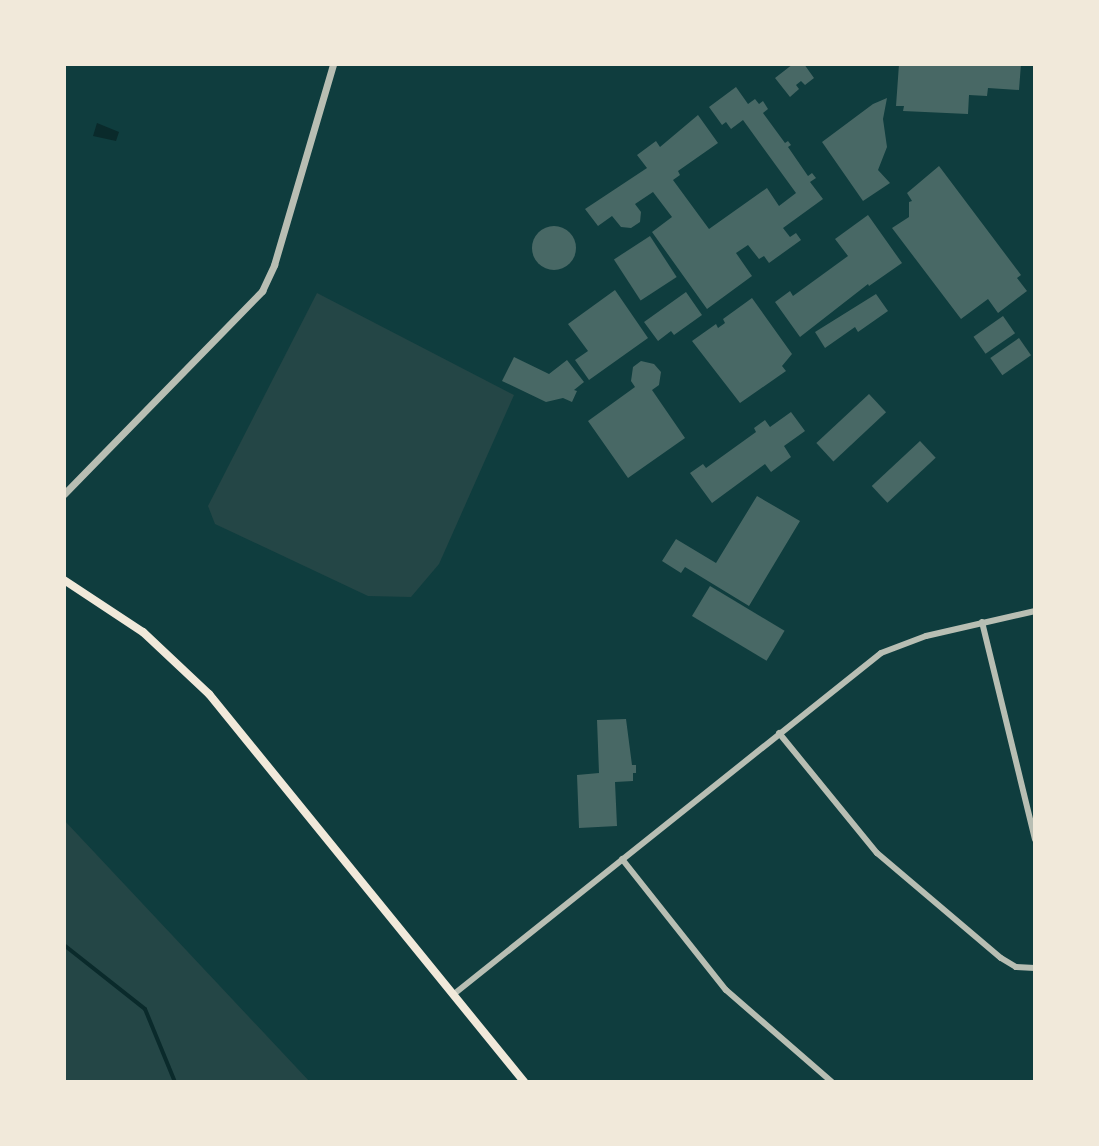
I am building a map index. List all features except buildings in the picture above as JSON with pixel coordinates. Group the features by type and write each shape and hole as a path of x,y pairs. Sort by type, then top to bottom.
{"main road":[{"path":"64,580 128,621 191,674 252,743 524,1082"}],"street":[{"path":"65,494 262,291 274,265 333,64"},
{"path":"454,994 881,653 906,641 1035,611"},
{"path":"982,622 1035,840"},
{"path":"779,733 877,853 1001,958 1016,967 1035,968"},
{"path":"622,859 726,990 832,1082"}],"shaded area":[{"path":"97,123 119,132 116,141 93,136"},
{"path":"317,293 514,395 439,564 411,597 368,596 215,524 208,506"},
{"path":"64,820 310,1082 64,1082"}],"waterway":[{"path":"64,945 145,1009 175,1082"}]}
